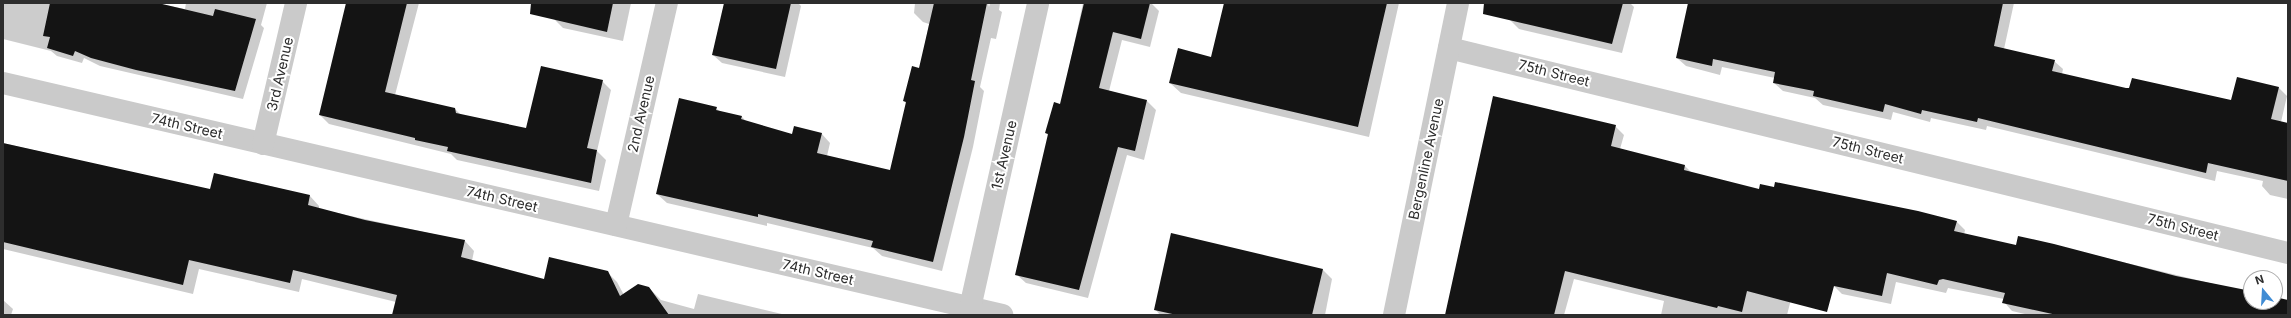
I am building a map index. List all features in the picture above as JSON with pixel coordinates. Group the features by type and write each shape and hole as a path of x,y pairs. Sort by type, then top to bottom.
{"street":[{"name":"3rd Avenue","path":"263,144 296,3"},
{"name":"2nd Avenue","path":"616,225 667,3"},
{"name":"1st Avenue","path":"970,308 1038,3"},
{"name":"Bergenline Avenue","path":"1394,315 1458,3"},
{"name":"75th Street","path":"1449,48 2288,253"},
{"name":"74th Street","path":"3,83 1002,315"}],"building":[{"path":"50,3 158,3 213,16 215,9 256,19 235,91 136,70 91,58 75,51 73,56 47,48 50,37 43,36"},
{"path":"346,3 407,3 385,92 455,108 456,113 526,128 541,66 603,80 587,148 597,150 591,183 447,151 448,147 319,115"},
{"path":"531,3 613,3 607,32 530,14"},
{"path":"724,3 791,3 776,69 712,55"},
{"path":"934,3 987,3 971,80 975,81 964,137 933,262 871,247 873,241 758,214 758,217 656,194 679,98 717,107 716,110 742,116 741,119 792,134 794,126 822,133 817,153 890,170 906,102 903,101 912,66 919,68"},
{"path":"1084,3 1150,3 1141,39 1113,32 1099,88 1147,100 1135,151 1118,147 1079,290 1015,275 1048,134 1045,133 1054,102 1060,104"},
{"path":"1224,3 1387,3 1358,127 1169,83 1178,48 1211,57"},
{"path":"1484,3 1623,3 1612,44 1483,14"},
{"path":"1688,3 2003,3 1994,46 2055,60 2052,71 2126,88 2129,88 2132,78 2231,100 2237,77 2279,87 2271,119 2288,123 2288,181 2208,163 2206,173 1978,118 1977,122 1922,110 1921,114 1885,104 1883,112 1813,96 1814,91 1773,83 1775,72 1713,59 1712,66 1676,58"},
{"path":"1493,96 1616,125 1611,146 1685,165 1684,170 1759,189 1760,184 1774,187 1775,182 1918,211 1957,221 1954,231 2016,245 2018,236 2176,276 2243,289 2243,310 2283,310 2283,299 2288,300 2288,315 2057,315 2002,303 2005,293 1943,279 1939,280 1937,285 1887,273 1882,296 1834,286 1827,312 1747,291 1742,312 1718,306 1717,308 1565,271 1554,315 1445,315"},
{"path":"3,143 210,189 214,173 310,195 308,205 365,220 465,240 461,257 544,279 549,257 608,271 620,296 638,284 649,287 669,315 392,315 397,295 293,270 290,283 189,260 183,285 3,242"},
{"path":"1171,233 1323,269 1312,315 1177,315 1154,310"}]}
